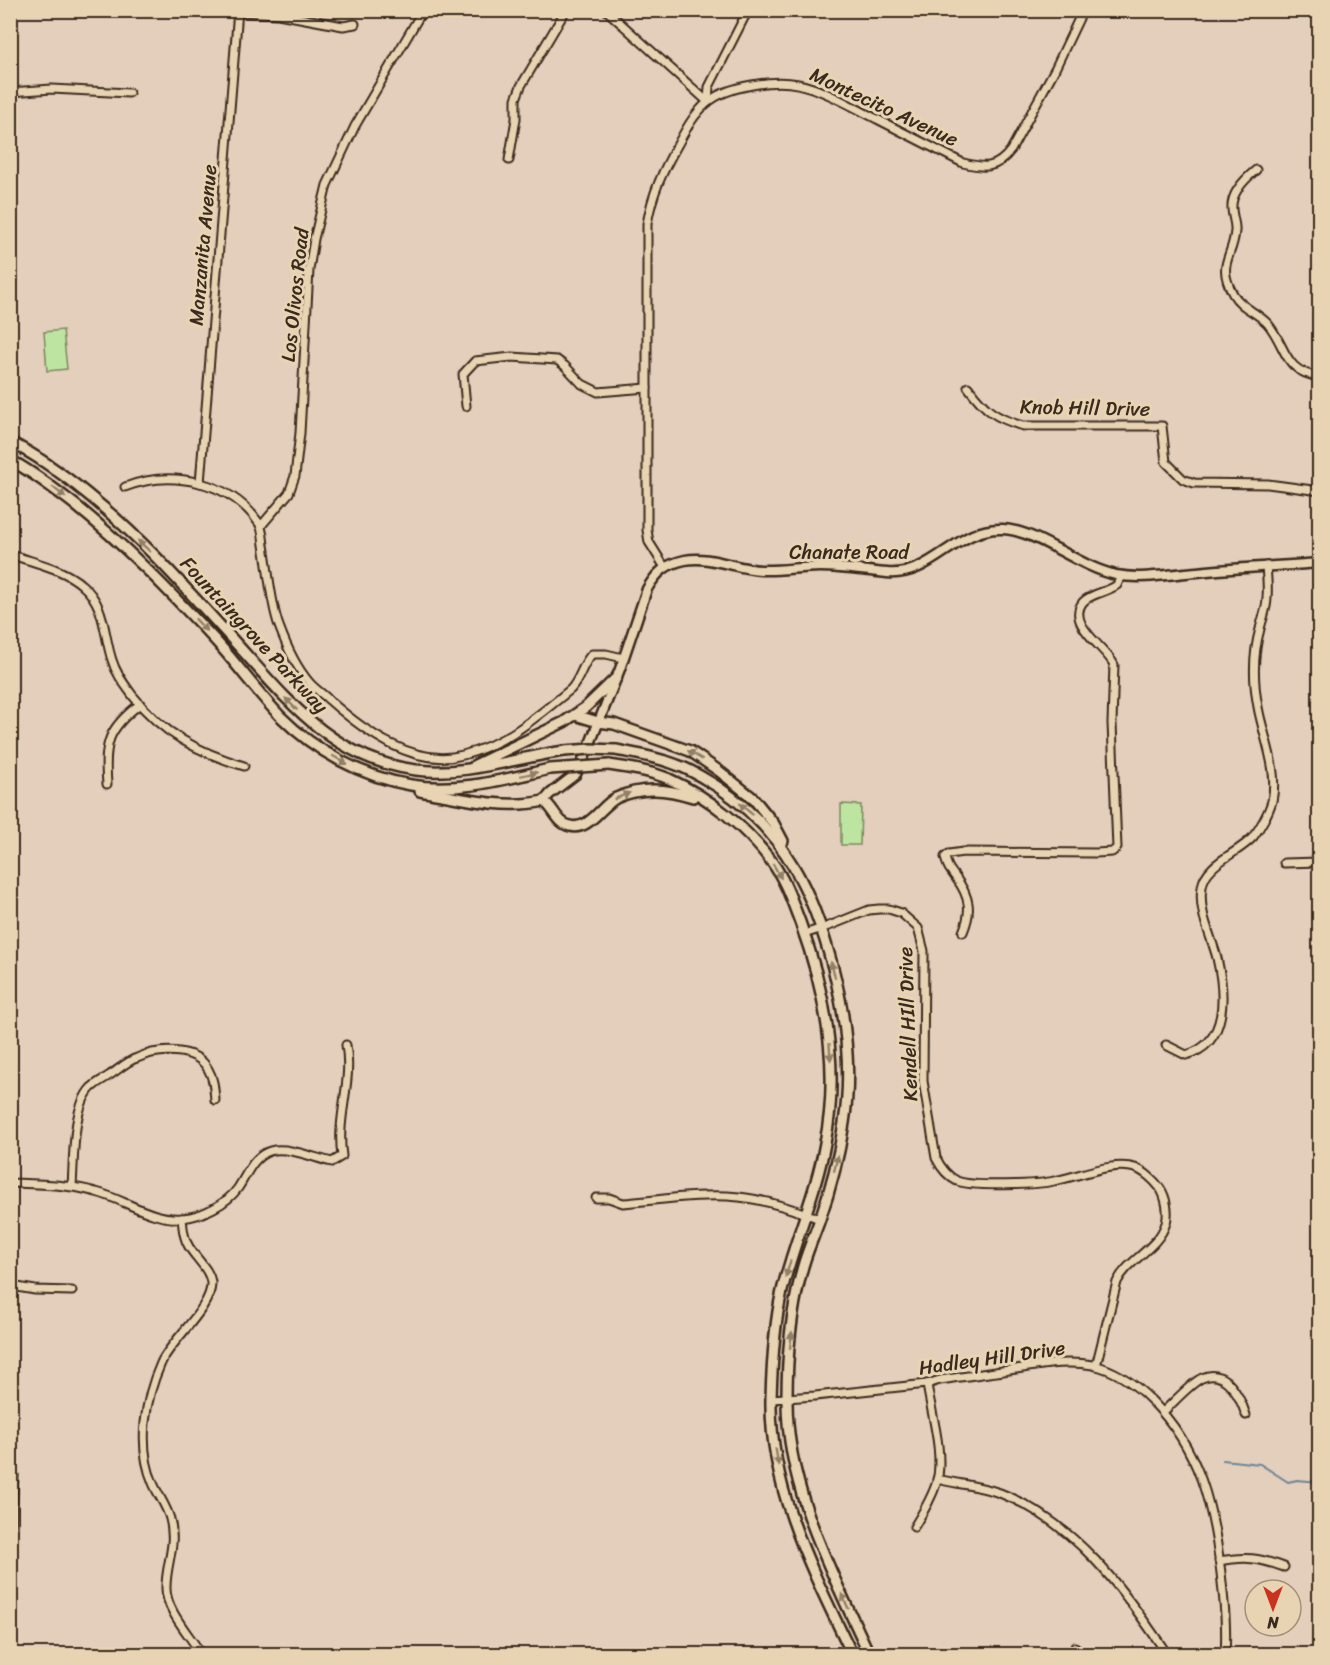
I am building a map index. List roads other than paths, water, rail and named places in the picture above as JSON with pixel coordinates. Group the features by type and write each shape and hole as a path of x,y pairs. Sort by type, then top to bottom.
{"main road":[{"name":"Fountaingrove Parkway","path":"10,442 51,467 130,533 155,556 288,702 318,729 353,751 387,764 442,772 476,768 564,751 616,750 647,755 680,765 705,779 730,796 775,837 789,857 821,928 842,1004 847,1057 845,1120 839,1154 801,1273 790,1340 787,1399 794,1466 820,1547 869,1654"},
{"name":"Fountaingrove Parkway","path":"10,460 43,480 104,529 145,566 225,651 281,716 306,738 347,765 375,776 421,786 470,786 550,769 591,765 609,765 643,771 669,779 724,812 773,863 788,890 820,984 830,1057 831,1088 826,1142 807,1214 781,1293 771,1399 778,1470 804,1553 852,1654"},
{"path":"442,772 474,765 564,722 586,707 617,677"},
{"path":"575,715 598,722 612,723 690,751 753,798 774,824 789,857"},
{"path":"390,780 414,790 476,800 528,805 544,801 563,823 574,827 589,822 615,799 651,789 692,796 724,812"}],"street":[{"name":"Los Olivos Road","path":"261,526 289,493 295,476 300,433 309,270 327,185 355,126 423,10"},
{"path":"509,160 516,119 516,99 521,86 566,10"},
{"path":"606,10 708,102"},
{"path":"708,102 709,87 748,10"},
{"name":"Montecito Avenue","path":"664,566 649,542 647,224 662,173 698,112 708,102 747,86 788,82 801,84 828,94 963,163 981,167 989,166 1004,160 1011,150 1055,69 1083,10"},
{"path":"238,11 278,14 343,26 355,24"},
{"name":"Manzanita Avenue","path":"200,483 238,11"},
{"path":"10,92 52,89 129,93"},
{"path":"1256,170 1244,180 1232,206 1235,233 1226,264 1226,277 1240,304 1268,324 1290,364 1300,372 1320,377"},
{"path":"466,406 463,374 475,361 513,357 557,360 566,366 582,384 598,392 647,388"},
{"name":"Knob Hill Drive","path":"968,387 984,408 1004,421 1023,426 1162,426 1166,462 1184,479 1194,483 1268,484 1320,491"},
{"path":"125,487 142,480 159,478 200,483 219,488 245,506 261,526 278,624 293,657 309,682 352,720 373,735 402,749 428,756 449,757 479,750 505,739 571,689 592,654 623,658"},
{"name":"Chanate Road","path":"664,566 690,559 764,570 818,567 852,568 887,573 905,572 920,568 963,538 990,529 1003,529 1032,537 1086,566 1121,576 1320,563"},
{"path":"10,554 66,574 82,584 102,612 111,659 116,672 140,704 166,729 184,742 202,752 244,766"},
{"path":"544,801 576,774 617,677 648,589 654,577 664,566"},
{"path":"1166,1045 1186,1055 1197,1052 1207,1046 1219,1024 1222,1011 1221,989 1217,958 1202,905 1202,886 1215,866 1253,836 1272,800 1273,768 1258,706 1255,682 1256,645 1267,598 1266,566"},
{"path":"963,932 970,910 964,891 947,866 945,857 949,854 1096,853 1112,852 1117,848 1112,723 1114,665 1112,658 1087,633 1080,619 1080,610 1084,600 1113,588 1121,576"},
{"path":"107,784 106,753 109,741 122,718 140,704"},
{"path":"1284,863 1320,862"},
{"name":"Kendell HIll Drive","path":"804,934 869,910 879,909 901,913 918,928 924,951 923,1080 936,1158 941,1168 950,1176 967,1183 1050,1182 1115,1166 1135,1168 1141,1171 1157,1184 1164,1194 1167,1211 1166,1223 1158,1239 1121,1272 1116,1282 1096,1366"},
{"path":"10,1183 72,1186 100,1193 159,1215 182,1218 222,1203 237,1190 249,1167 270,1151 286,1150 332,1162 342,1156 339,1140 340,1119 350,1063 346,1046"},
{"path":"72,1186 77,1122 82,1103 90,1089 135,1058 168,1051 198,1059 208,1068 211,1075 215,1100"},
{"path":"596,1197 609,1198 623,1203 712,1196 740,1197 776,1204 820,1219"},
{"path":"182,1218 186,1242 207,1271 211,1284 207,1299 162,1360 153,1381 144,1427 145,1458 152,1481 170,1519 173,1538 172,1557 165,1588 174,1613 201,1654"},
{"path":"10,1281 17,1287 35,1290 72,1290"},
{"name":"Hadley Hill Drive","path":"771,1399 927,1384 940,1380 1056,1363 1076,1362 1096,1366 1124,1378 1141,1390 1163,1412 1193,1455 1209,1499 1219,1561 1227,1627 1225,1654"},
{"path":"1163,1412 1202,1377 1212,1376 1231,1384 1240,1395 1246,1415"},
{"path":"914,1527 930,1500 937,1479 939,1461 927,1384"},
{"path":"10,1457 14,1475 10,1547"},
{"path":"937,1479 998,1492 1028,1504 1053,1521 1095,1559 1167,1654"},
{"path":"1219,1561 1261,1559 1284,1567"},
{"path":"1075,1647 1082,1654"}],"waterway":[{"path":"1223,1460 1260,1464 1288,1482 1297,1480 1320,1482"}]}
